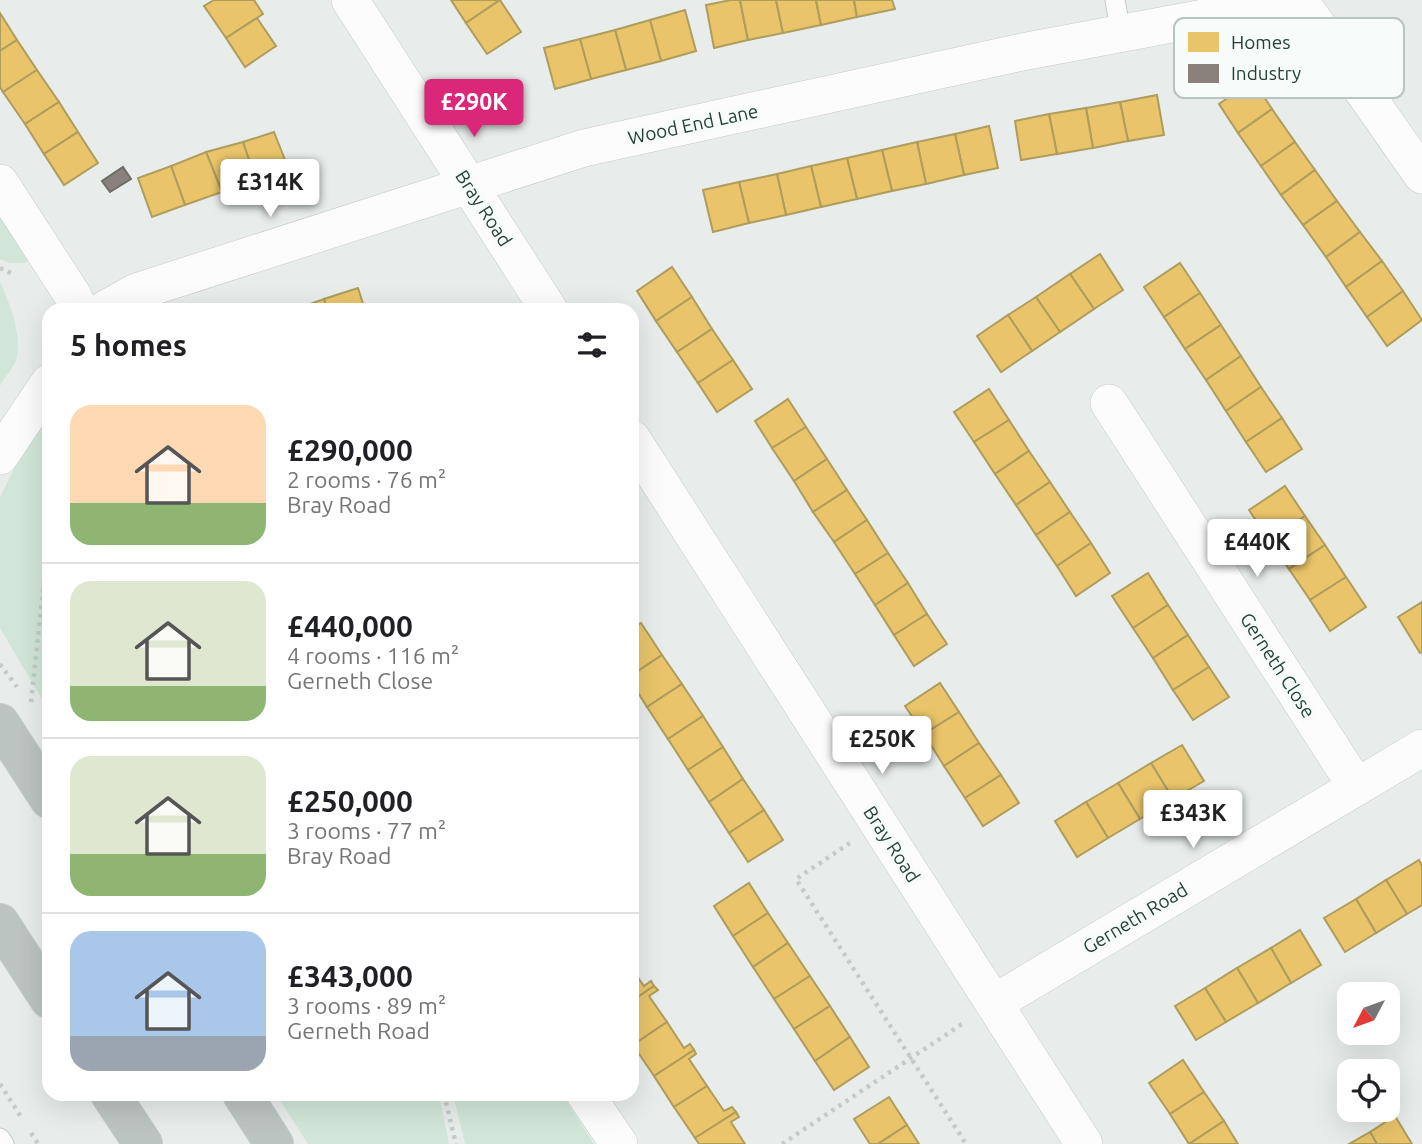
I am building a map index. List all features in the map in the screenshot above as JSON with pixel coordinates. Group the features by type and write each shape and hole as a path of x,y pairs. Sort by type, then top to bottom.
{"highway":[{"path":"15,715 42,782"},
{"path":"0,923 42,988"},
{"path":"114,1101 142,1144"},
{"path":"246,1101 274,1144"}],"street":[{"name":"Bray Road","path":"350,0 545,303"},
{"name":"Wood End Lane","path":"116,303 136,292 584,148 1009,55 1118,17 1300,0"},
{"path":"1300,0 1313,18"},
{"path":"1368,98 1422,175"},
{"path":"0,183 76,303"},
{"path":"0,456 42,393"},
{"name":"Gerneth Close","path":"1109,402 1356,786"},
{"name":"Bray Road","path":"639,450 1084,1144"},
{"name":"Gerneth Road","path":"994,1003 1422,748"},
{"path":"590,1101 619,1144"}],"lane":[{"path":"0,1138 4,1144"}],"path":[{"path":"15,715 42,572"},
{"path":"879,825 796,879 966,1144"},
{"path":"782,1144 994,1003"},
{"path":"446,1101 456,1144"}],"green space":[{"path":"0,214 29,258 26,263 9,263 0,259"},
{"path":"0,282 14,318 18,348 16,361 0,386"},
{"path":"42,411 42,699 0,628 0,497"},
{"path":"280,1101 440,1101 449,1144 308,1144"},
{"path":"455,1101 566,1101 594,1144 465,1144"}],"building: Homes":[{"path":"214,0 254,0 263,14 226,38 204,6"},
{"path":"451,0 500,0 466,23"},
{"path":"500,0 521,32 487,54 466,23"},
{"path":"740,0 748,40 714,48 706,5"},
{"path":"740,0 776,0 783,33 748,40"},
{"path":"776,0 816,0 821,25 783,33"},
{"path":"816,0 854,0 857,17 821,25"},
{"path":"854,0 892,0 895,9 857,17"},
{"path":"685,10 696,51 661,61 650,20"},
{"path":"0,13 17,40 0,51"},
{"path":"257,18 276,46 245,67 226,38"},
{"path":"650,20 661,61 626,70 615,30"},
{"path":"615,30 626,70 591,79 580,39"},
{"path":"580,39 591,79 555,89 544,48"},
{"path":"17,40 37,70 3,92 0,87 0,51"},
{"path":"37,70 59,102 25,124 3,92"},
{"path":"1157,95 1164,135 1128,141 1120,102"},
{"path":"1228,98 1265,98 1272,109 1238,133 1219,104"},
{"path":"59,102 78,132 44,154 25,124"},
{"path":"1120,102 1128,141 1093,148 1086,108"},
{"path":"1086,108 1093,148 1057,154 1049,114"},
{"path":"1272,109 1295,142 1261,166 1238,133"},
{"path":"1049,114 1057,154 1021,160 1015,121"},
{"path":"989,126 998,168 964,175 955,134"},
{"path":"78,132 98,163 64,185 44,154"},
{"path":"274,132 289,170 256,181 243,142"},
{"path":"955,134 964,175 926,184 917,142"},
{"path":"243,142 256,181 222,192 206,152"},
{"path":"917,142 926,184 892,191 882,150"},
{"path":"1295,142 1315,170 1281,195 1261,166"},
{"path":"882,150 892,191 857,199 847,158"},
{"path":"206,152 222,192 185,205 171,166"},
{"path":"847,158 857,199 821,207 811,166"},
{"path":"171,166 185,205 152,217 138,178"},
{"path":"811,166 821,207 786,215 777,174"},
{"path":"1315,170 1337,201 1303,225 1281,195"},
{"path":"777,174 786,215 749,223 739,182"},
{"path":"739,182 749,223 713,232 703,190"},
{"path":"1337,201 1360,232 1326,257 1303,225"},
{"path":"1360,232 1382,261 1346,287 1326,257"},
{"path":"1100,254 1123,290 1094,309 1070,274"},
{"path":"1382,261 1403,291 1367,317 1346,287"},
{"path":"1180,263 1200,293 1164,317 1144,287"},
{"path":"672,267 692,297 656,321 637,291"},
{"path":"1070,274 1094,309 1060,332 1036,297"},
{"path":"358,288 363,303 325,303 324,299"},
{"path":"1403,291 1422,320 1387,346 1367,317"},
{"path":"1200,293 1221,325 1185,349 1164,317"},
{"path":"692,297 712,329 677,352 656,321"},
{"path":"1036,297 1060,332 1032,351 1008,315"},
{"path":"1008,315 1032,351 1001,372 977,336"},
{"path":"1221,325 1241,356 1206,380 1185,349"},
{"path":"712,329 733,360 698,383 677,352"},
{"path":"1241,356 1261,387 1226,411 1206,380"},
{"path":"733,360 752,389 717,412 698,383"},
{"path":"1261,387 1282,418 1246,442 1226,411"},
{"path":"989,389 1009,420 974,442 954,412"},
{"path":"788,399 806,427 772,448 755,421"},
{"path":"1282,418 1302,449 1266,472 1246,442"},
{"path":"1009,420 1029,451 995,474 974,442"},
{"path":"806,427 827,459 794,481 772,448"},
{"path":"1029,451 1050,482 1016,505 995,474"},
{"path":"827,459 847,490 813,512 794,481"},
{"path":"1050,482 1070,512 1036,535 1016,505"},
{"path":"1285,486 1305,516 1269,540 1249,510"},
{"path":"847,490 867,520 834,542 813,512"},
{"path":"1070,512 1091,543 1057,566 1036,535"},
{"path":"1305,516 1325,545 1289,569 1269,540"},
{"path":"867,520 888,553 855,574 834,542"},
{"path":"1091,543 1110,573 1076,596 1057,566"},
{"path":"1325,545 1346,577 1310,600 1289,569"},
{"path":"888,553 908,583 875,605 855,574"},
{"path":"1148,573 1168,605 1133,628 1112,596"},
{"path":"1346,577 1366,607 1330,631 1310,600"},
{"path":"908,583 927,614 894,635 875,605"},
{"path":"1422,602 1422,652 1420,653 1398,617"},
{"path":"1168,605 1188,635 1153,658 1133,628"},
{"path":"927,614 947,644 914,666 894,635"},
{"path":"641,623 662,655 639,670"},
{"path":"1188,635 1209,667 1173,690 1153,658"},
{"path":"662,655 682,684 647,707 639,694 639,670"},
{"path":"1209,667 1229,697 1193,720 1173,690"},
{"path":"940,683 959,712 924,734 905,706"},
{"path":"682,684 703,716 668,739 647,707"},
{"path":"959,712 979,743 944,766 924,734"},
{"path":"703,716 723,747 688,770 668,739"},
{"path":"979,743 1001,775 965,798 944,766"},
{"path":"1182,745 1204,781 1173,799 1151,763"},
{"path":"723,747 743,779 709,802 688,770"},
{"path":"1151,763 1173,799 1140,819 1118,783"},
{"path":"1001,775 1019,803 983,826 965,798"},
{"path":"743,779 764,810 729,833 709,802"},
{"path":"1118,783 1140,819 1108,838 1086,802"},
{"path":"1086,802 1108,838 1077,857 1055,821"},
{"path":"764,810 783,840 748,862 729,833"},
{"path":"1419,860 1422,866 1422,905 1407,914 1386,880"},
{"path":"1386,880 1407,914 1376,933 1356,899"},
{"path":"749,883 768,913 733,936 714,906"},
{"path":"1356,899 1376,933 1345,952 1324,918"},
{"path":"768,913 788,943 753,967 733,936"},
{"path":"1300,930 1321,965 1291,983 1271,948"},
{"path":"788,943 810,976 774,999 753,967"},
{"path":"1271,948 1291,983 1258,1003 1237,968"},
{"path":"1237,968 1258,1003 1226,1022 1205,988"},
{"path":"810,976 830,1006 794,1029 774,999"},
{"path":"639,979 644,986 651,981 654,986 639,996"},
{"path":"654,986 658,990 649,996 667,1022 639,1041 639,996"},
{"path":"1205,988 1226,1022 1196,1040 1175,1006"},
{"path":"830,1006 850,1037 815,1061 794,1029"},
{"path":"667,1022 684,1048 690,1044 694,1050 654,1076 639,1054 639,1041"},
{"path":"850,1037 869,1067 834,1090 815,1061"},
{"path":"694,1050 696,1054 689,1059 707,1086 674,1107 654,1076"},
{"path":"1183,1060 1204,1092 1170,1114 1149,1083"},
{"path":"707,1086 724,1111 732,1107 736,1112 695,1138 674,1107"},
{"path":"1204,1092 1224,1121 1189,1144 1170,1114"},
{"path":"889,1097 907,1125 878,1144 870,1144 854,1119"},
{"path":"736,1112 739,1117 731,1122 745,1144 699,1144 695,1138"},
{"path":"1224,1121 1238,1144 1189,1144"},
{"path":"1386,1122 1399,1122 1412,1144 1377,1144 1370,1132"},
{"path":"907,1125 919,1144 878,1144"},
{"path":"1370,1132 1377,1144 1349,1144"}],"building: Industry":[{"path":"123,167 131,179 110,192 102,181"}]}
